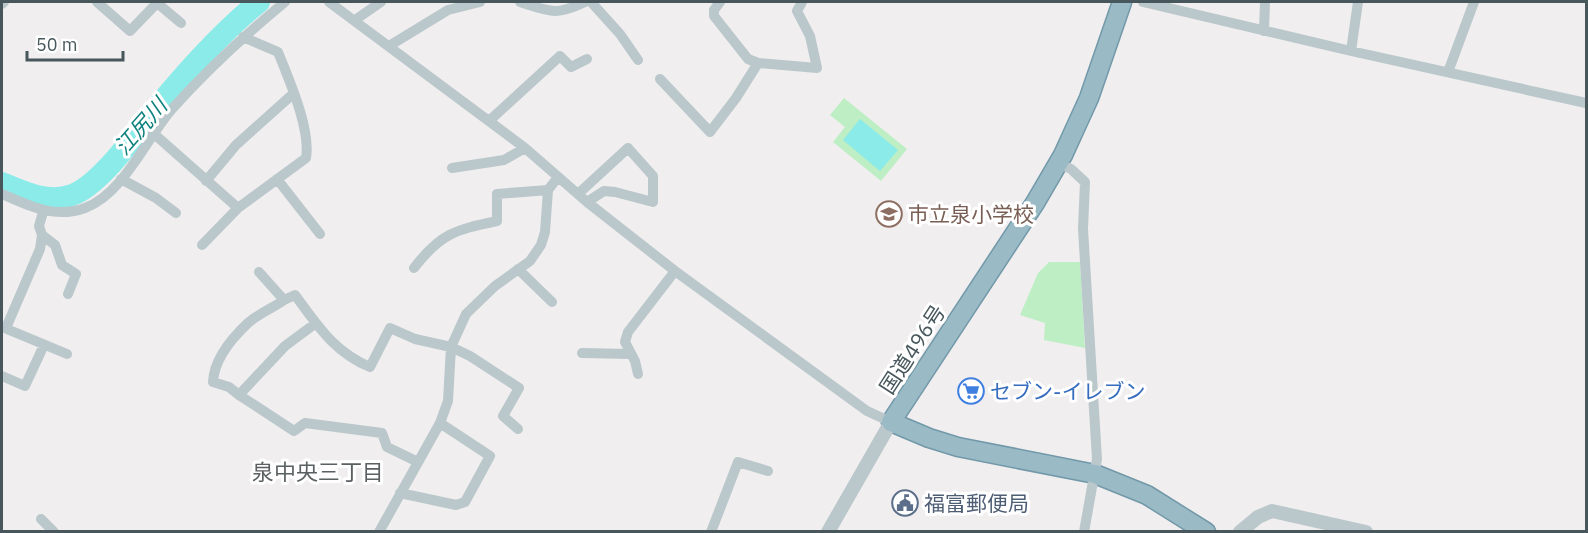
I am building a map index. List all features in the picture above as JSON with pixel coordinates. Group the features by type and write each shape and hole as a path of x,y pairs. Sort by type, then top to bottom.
{"highway":[{"name":"国道496号","path":"1122,2 1089,98 1058,162 1035,203 891,422 958,447 1095,474 1148,495 1206,531"}],"street":[{"path":"97,2 130,31 157,3 181,24"},
{"path":"2,194 43,212 73,212 88,207 108,194 153,134 200,79 243,37 285,2"},
{"path":"329,2 525,148 587,202 675,271 867,411 891,422 828,531"},
{"path":"355,20 381,2"},
{"path":"389,46 448,10 480,2"},
{"path":"520,2 552,12 566,11 585,2"},
{"path":"591,2 620,34 638,60"},
{"path":"720,2 714,10 714,16 748,59 758,63 817,68 810,36 797,11 802,2"},
{"path":"1143,2 1587,103"},
{"path":"1264,31 1265,2"},
{"path":"1351,51 1358,2"},
{"path":"1448,72 1474,2"},
{"path":"202,245 238,208 306,158 308,147 294,93 278,52 243,37"},
{"path":"489,121 560,56 571,67 587,59"},
{"path":"660,79 710,132 736,98 758,63"},
{"path":"206,181 236,145 294,93"},
{"path":"153,134 238,208"},
{"path":"452,168 504,160 525,148"},
{"path":"578,194 628,148 653,176 653,202 604,191 587,202"},
{"path":"1058,162 1071,169 1085,182 1083,229 1097,459 1084,531"},
{"path":"379,531 440,423 448,401 451,347 466,314 495,286 530,261 542,245 548,190 558,177"},
{"path":"121,179 156,198 176,213"},
{"path":"277,179 320,234"},
{"path":"414,268 427,251 444,236 465,227 497,221 497,194 548,190"},
{"path":"43,212 39,226 42,235 40,249 4,327 67,354"},
{"path":"42,235 55,245 62,265 76,274 68,294"},
{"path":"518,269 552,302"},
{"path":"638,374 635,361 625,342 628,332 675,271"},
{"path":"259,272 284,300"},
{"path":"418,462 387,447 382,433 305,423 294,431 229,387 213,382 214,367 249,322 295,295 338,349 352,359 370,367 390,328 415,339 451,347 470,356 519,388 503,416 518,429"},
{"path":"239,394 285,346 316,323"},
{"path":"2,376 26,386 44,345"},
{"path":"582,353 630,354"},
{"path":"400,493 456,506 465,502 490,456 440,423"},
{"path":"711,531 738,462 768,471"},
{"path":"1240,531 1258,517 1272,511 1366,531"},
{"path":"41,519 54,531"}],"green space":[{"path":"844,98 907,149 881,181 833,142 845,127 830,115"},
{"path":"1049,262 1080,262 1085,348 1044,340 1045,323 1020,315 1038,273"}],"water":[{"path":"860,119 898,150 880,171 843,140"}],"waterway":[{"name":"江尻川","path":"2,183 45,198 72,195 85,188 112,163 205,53 236,21 259,2"}],"place":[{"name":"市立泉小学校","path":"889,214"},
{"name":"セブン-イレブン","path":"971,391"},
{"name":"福富郵便局","path":"905,503"}],"district":[{"name":"泉中央三丁目","path":"318,471"}]}
